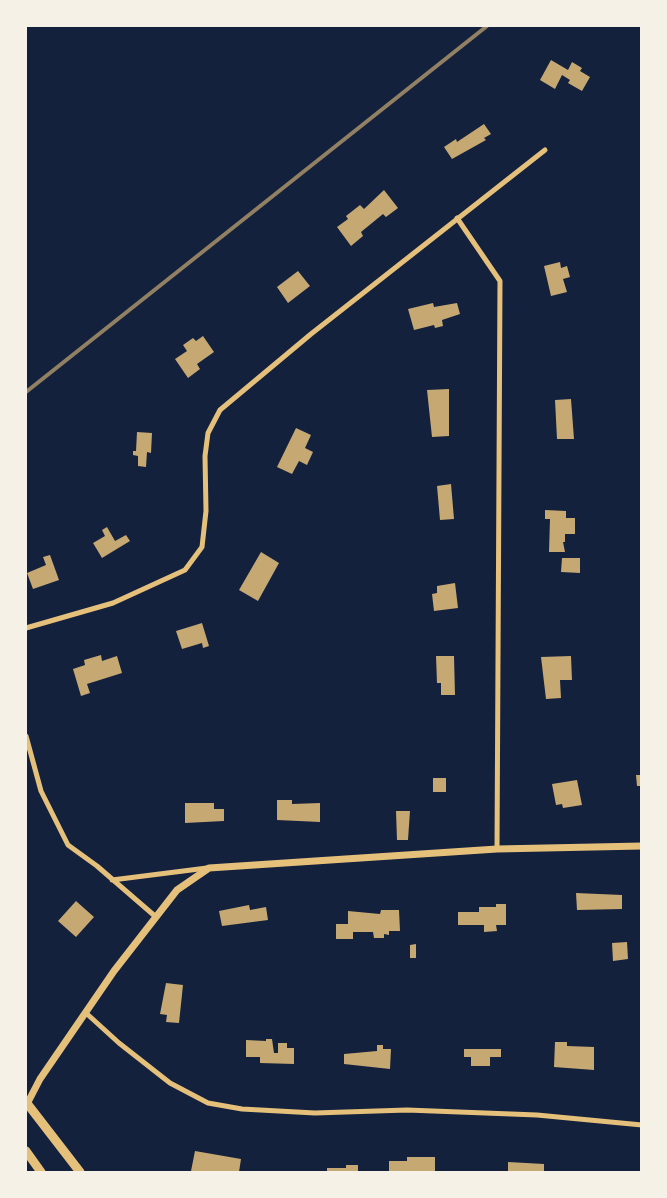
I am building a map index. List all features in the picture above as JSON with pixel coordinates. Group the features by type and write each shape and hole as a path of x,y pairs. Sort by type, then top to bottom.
{"highway":[{"path":"26,1104 80,1173"},
{"path":"26,1151 41,1173"}],"street":[{"path":"26,628 113,603 185,570 202,547 206,511 205,456 208,433 220,410 457,218 545,150"},
{"path":"457,218 500,281 497,849"},
{"path":"26,736 41,792 68,845 156,917"},
{"path":"112,880 209,868 497,849 642,846"},
{"path":"26,1104 40,1079 86,1012 156,917 177,890 209,868"},
{"path":"86,1012 119,1043 170,1083 208,1103 242,1109 315,1113 407,1110 537,1115 642,1125"}],"building":[{"path":"551,60 568,70 572,62 582,68 580,71 590,77 582,91 568,83 570,80 562,75 555,89 540,80"},
{"path":"484,124 491,134 484,138 486,140 452,159 444,147 456,139 457,142"},
{"path":"384,190 398,208 386,217 383,214 361,232 363,236 351,246 337,227 348,219 346,216 360,205 364,209"},
{"path":"560,262 561,268 567,266 570,277 563,279 567,292 551,296 544,266"},
{"path":"298,271 310,286 288,303 277,287"},
{"path":"433,303 434,307 457,303 460,314 442,320 443,326 435,328 434,325 414,330 408,309"},
{"path":"203,336 214,352 197,364 200,369 188,378 175,359 187,351 183,345 193,338 196,341"},
{"path":"449,389 449,436 432,437 427,390"},
{"path":"571,399 574,439 557,439 555,400"},
{"path":"296,428 311,435 305,448 313,452 307,465 299,461 292,474 277,467"},
{"path":"137,432 152,433 151,453 147,452 146,467 138,466 138,456 133,455 133,451 136,451"},
{"path":"451,484 454,519 440,520 437,486"},
{"path":"545,510 566,511 566,518 575,518 575,534 565,534 565,542 563,542 565,552 549,552 550,519 545,519"},
{"path":"107,527 115,541 126,535 130,541 102,558 93,543 105,536 102,530"},
{"path":"261,552 279,563 258,601 239,590"},
{"path":"50,555 59,580 33,589 27,573 46,565 43,557"},
{"path":"562,558 580,558 580,573 561,572"},
{"path":"455,583 458,608 434,611 432,594 437,593 437,586"},
{"path":"202,623 209,646 203,648 202,643 182,649 176,631"},
{"path":"101,655 102,661 117,656 122,673 87,684 90,693 81,696 73,669 85,665 84,660"},
{"path":"436,656 454,656 455,695 441,695 441,683 437,683"},
{"path":"571,656 572,680 560,680 561,698 546,699 541,657"},
{"path":"636,775 642,775 642,786 637,786"},
{"path":"433,778 446,778 446,792 433,792"},
{"path":"577,780 582,805 563,808 562,804 556,805 552,784"},
{"path":"277,800 292,800 292,804 320,803 320,822 277,820"},
{"path":"185,803 214,803 214,809 224,809 224,821 185,823"},
{"path":"396,811 410,811 408,840 397,840"},
{"path":"576,893 622,895 622,909 577,910"},
{"path":"76,901 94,917 76,937 58,921"},
{"path":"496,904 506,904 506,925 496,925 497,931 484,932 484,925 458,925 458,912 479,912 479,907 496,907"},
{"path":"249,905 250,910 266,907 268,920 222,926 219,911"},
{"path":"381,910 399,910 400,931 389,931 389,935 384,934 384,938 374,938 373,932 353,932 353,939 336,939 336,924 348,924 348,911 380,914"},
{"path":"627,942 628,959 613,961 612,943"},
{"path":"416,944 416,958 410,958 410,945"},
{"path":"166,983 183,985 179,1023 166,1022 167,1015 160,1014"},
{"path":"266,1039 272,1039 274,1053 278,1053 278,1043 287,1043 287,1048 294,1048 294,1064 260,1063 260,1057 246,1057 246,1040 266,1041"},
{"path":"555,1042 567,1042 567,1046 594,1047 594,1070 554,1067"},
{"path":"377,1045 383,1045 383,1049 391,1049 390,1069 344,1064 344,1054 377,1051"},
{"path":"464,1049 501,1049 501,1057 490,1057 490,1066 471,1066 471,1057 464,1057"},
{"path":"195,1151 241,1159 239,1172 191,1171"},
{"path":"407,1157 435,1157 435,1172 389,1172 389,1161 407,1161"},
{"path":"508,1162 544,1164 544,1172 508,1172"},
{"path":"346,1165 358,1165 358,1172 327,1172 327,1168 346,1168"}],"railway":[{"path":"26,392 487,26"}]}
